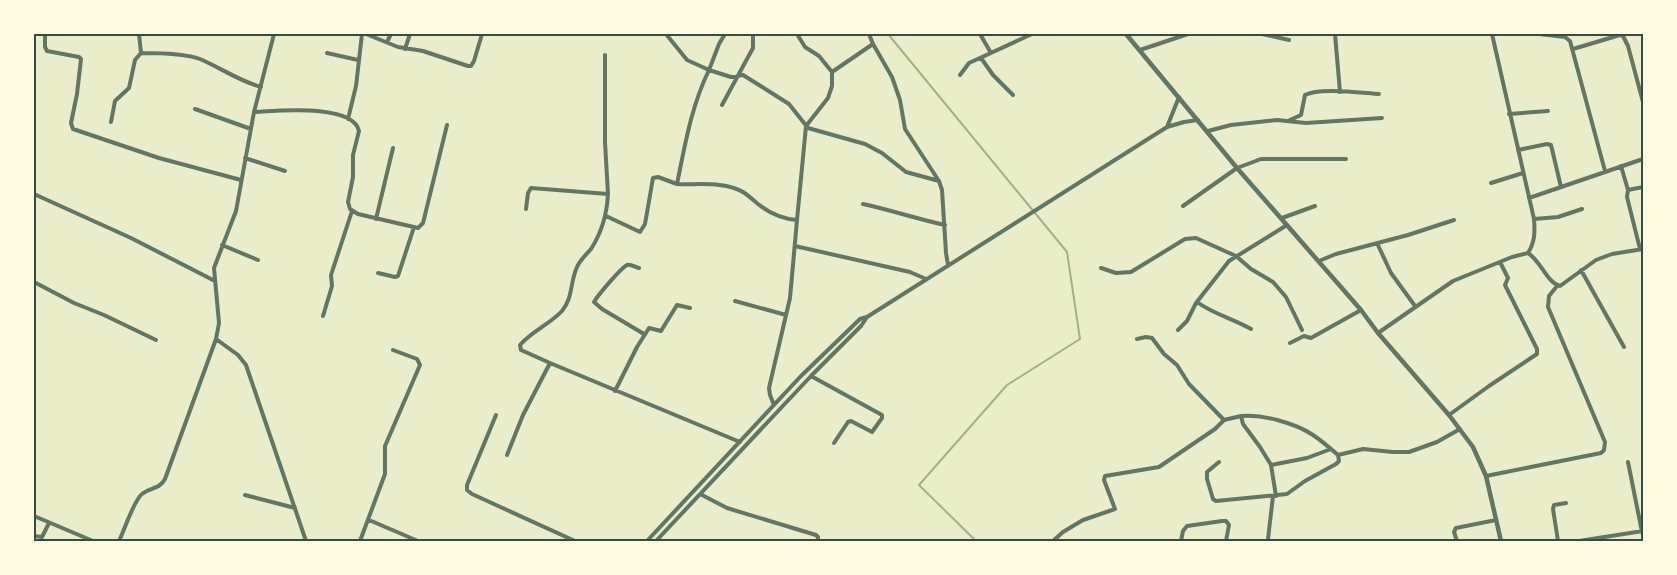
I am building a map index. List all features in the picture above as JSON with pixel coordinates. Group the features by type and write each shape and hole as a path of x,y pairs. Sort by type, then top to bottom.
{"street":[{"path":"45,34 45,47 47,51 81,59 77,94 70,123 73,129 194,169 241,180"},
{"path":"111,122 114,102 128,88 135,60 140,53 139,34"},
{"path":"119,541 138,498 145,491 158,488 165,479 216,339 218,323 214,280 215,264 236,211 254,112 274,34"},
{"path":"348,119 356,86 362,34"},
{"path":"366,34 406,48 423,51 470,66 474,61 482,34"},
{"path":"387,42 391,34"},
{"path":"406,48 410,34"},
{"path":"666,34 687,60 709,70 732,77 742,75 759,84 789,104 810,129 865,144 882,153 906,172 939,181"},
{"path":"677,184 693,108 719,44 725,34"},
{"path":"722,105 753,48 753,34"},
{"path":"774,405 770,397 769,384 791,292 792,264 806,126 828,98 832,86 832,72 819,56 805,47 797,34"},
{"path":"868,34 892,77 909,135 939,181 943,195 948,265"},
{"path":"980,34 991,53"},
{"path":"960,75 969,63 1032,34"},
{"path":"1126,34 1237,168 1319,261 1460,428 1473,447 1486,476 1501,541"},
{"path":"1140,50 1188,34"},
{"path":"1262,34 1289,40"},
{"path":"1335,34 1340,92"},
{"path":"1378,332 1453,281 1528,253 1534,240 1534,219 1530,198 1492,34"},
{"path":"1539,34 1565,37 1570,41 1606,171"},
{"path":"1572,49 1620,35 1624,36 1643,102"},
{"path":"832,72 873,44"},
{"path":"140,53 198,58 243,81 261,87"},
{"path":"327,53 358,60"},
{"path":"605,55 605,142 608,194 606,216 594,243 577,266 570,296 564,308 556,317 535,331 520,346 521,350 740,442"},
{"path":"981,58 993,75 1013,95"},
{"path":"1290,120 1301,115 1304,98 1307,94 1313,92 1380,94"},
{"path":"1167,127 1179,97"},
{"path":"195,109 251,129"},
{"path":"254,112 314,110 348,119 357,125 359,132 353,155 354,177 348,206 358,214 414,227 420,227 423,223 448,126"},
{"path":"1510,114 1548,111"},
{"path":"1208,131 1231,124 1278,120 1306,123 1382,118"},
{"path":"647,541 774,405 860,319 867,317 1167,127 1198,120"},
{"path":"1518,150 1547,144 1551,145 1561,187"},
{"path":"376,219 393,148"},
{"path":"245,158 285,171"},
{"path":"1183,206 1237,168 1265,158 1346,159"},
{"path":"1530,198 1643,159"},
{"path":"1528,253 1536,260 1550,281 1557,286 1563,285 1596,260 1612,254 1642,249 1627,196 1628,190 1621,166"},
{"path":"1491,183 1523,173"},
{"path":"606,216 640,232 645,224 653,178 658,177 677,184 733,188 742,191 777,216 797,220"},
{"path":"1628,190 1643,187"},
{"path":"526,209 528,193 531,188 608,194"},
{"path":"34,196 131,238 214,280"},
{"path":"863,204 944,225"},
{"path":"1282,218 1315,206"},
{"path":"1534,219 1558,216 1582,209"},
{"path":"323,316 332,286 331,275 352,211"},
{"path":"1319,261 1336,254 1454,220"},
{"path":"1178,330 1225,265 1236,256 1288,226"},
{"path":"378,273 395,278 398,276 414,227"},
{"path":"1100,268 1116,273 1131,272 1189,238 1196,238 1236,256 1251,269 1273,282 1282,291 1302,330"},
{"path":"1377,243 1391,273 1415,306"},
{"path":"222,245 258,260"},
{"path":"795,246 910,272 926,279"},
{"path":"1449,415 1537,354 1537,349 1505,284 1508,278 1500,262"},
{"path":"639,268 631,265 627,266 612,280 594,302 602,309 644,334"},
{"path":"1581,270 1624,347"},
{"path":"34,282 74,303 104,314 156,340"},
{"path":"1486,476 1601,453 1604,450 1605,442 1548,307 1548,299 1557,286"},
{"path":"735,302 786,315"},
{"path":"1197,302 1211,311 1226,316 1251,329"},
{"path":"615,391 644,334 649,328 661,331 677,305 690,308"},
{"path":"1290,343 1304,336 1311,338 1361,310"},
{"path":"656,541 702,494 810,376 861,326 867,317"},
{"path":"1137,339 1152,338 1164,354 1177,365 1189,384 1224,420"},
{"path":"216,339 238,355 246,365 306,541"},
{"path":"360,541 385,474 385,446 420,365 418,359 393,350"},
{"path":"507,455 523,415 550,363"},
{"path":"810,376 882,415 882,418 872,432 848,422 834,443"},
{"path":"496,415 467,485 467,490 575,541"},
{"path":"1240,416 1243,424 1271,465 1274,496 1268,539"},
{"path":"1054,541 1063,532 1083,520 1115,510 1104,480 1105,476 1159,467 1215,429 1224,420 1240,416 1260,416 1298,428 1315,436 1338,455 1339,461 1305,481 1294,490 1274,496 1214,500 1207,479 1207,472 1219,462"},
{"path":"1338,455 1363,449 1409,452 1437,442 1460,428"},
{"path":"1271,465 1307,458 1331,449"},
{"path":"1579,541 1643,532 1628,462"},
{"path":"702,494 727,508 816,535 818,541"},
{"path":"245,495 294,508"},
{"path":"1558,541 1553,508 1554,505 1566,503"},
{"path":"34,516 93,541"},
{"path":"369,520 418,541"},
{"path":"1457,541 1454,532 1456,528 1496,520"},
{"path":"1181,541 1183,531 1187,526 1226,521 1229,525 1226,541"},
{"path":"34,536 42,538 48,523"}],"waterway":[{"path":"888,34 1067,252 1080,339 1007,385 919,485 976,541"}]}
